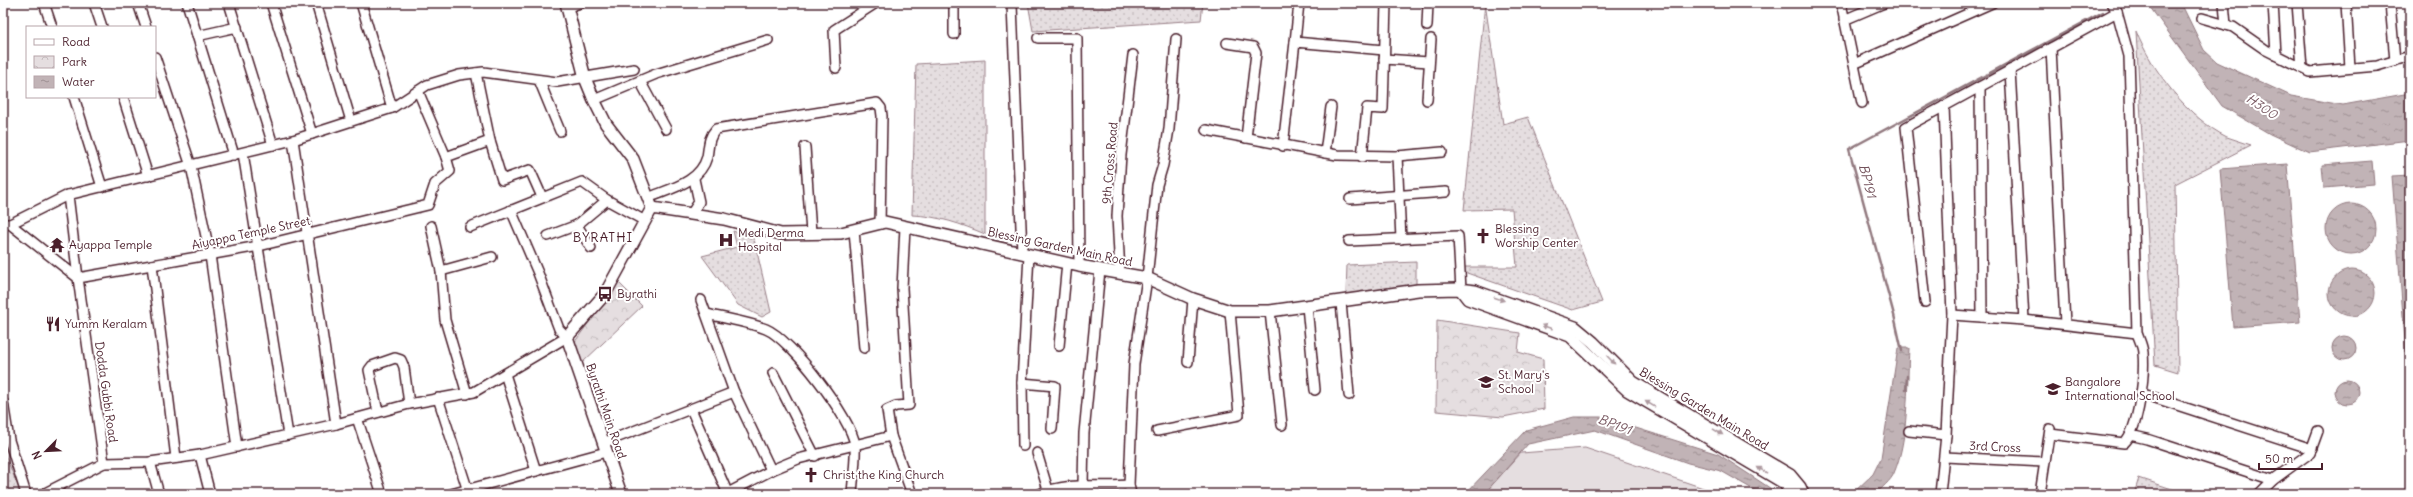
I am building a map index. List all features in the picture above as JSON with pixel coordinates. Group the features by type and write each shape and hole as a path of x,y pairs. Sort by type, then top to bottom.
{"main road":[{"path":"567,5 585,78 594,100 606,124 632,159 650,203 645,221 605,294 567,337"},
{"name":"Blessing Garden Main Road","path":"650,203 691,214 724,219 781,234 841,233 885,222 1079,266 1147,278 1193,300 1230,311 1270,311 1418,290 1475,291 1575,328 1593,342 1633,382 1790,475 1800,487 1803,494"},
{"name":"Blessing Garden Main Road","path":"1461,290 1468,299 1570,336 1628,390 1784,483 1792,494"},
{"name":"Byrathi Main Road","path":"567,337 621,494"}],"street":[{"path":"44,3 52,26"},
{"path":"94,3 102,26"},
{"path":"138,3 146,26"},
{"path":"187,3 238,154 259,246 288,435"},
{"path":"229,3 273,145"},
{"path":"271,3 312,134"},
{"path":"316,3 351,121"},
{"path":"361,3 392,108"},
{"path":"567,5 580,3"},
{"path":"836,68 834,30 876,3"},
{"path":"954,3 954,34"},
{"path":"1283,146 1299,3"},
{"path":"1362,157 1367,108 1383,109 1386,3"},
{"path":"1427,26 1428,3"},
{"path":"1841,3 1862,103"},
{"path":"1844,20 1884,3"},
{"path":"1854,64 1992,3"},
{"path":"2040,494 2050,432 2121,444 2130,435 2140,393 2143,352 2137,333 2129,56 2117,12 2112,3"},
{"path":"2224,3 2226,25"},
{"path":"2273,3 2276,55"},
{"path":"2297,3 2302,68"},
{"path":"2346,3 2350,68"},
{"path":"2390,3 2395,61"},
{"path":"1012,5 1025,254 1022,382 1023,446"},
{"path":"1925,302 1906,126 2117,12"},
{"path":"2202,18 2234,27 2276,55 2310,72 2395,61 2410,56"},
{"path":"197,36 237,27"},
{"path":"1038,38 1077,38 1079,266"},
{"path":"1131,494 1128,484 1134,364 1147,278 1157,185 1163,165 1169,129 1176,39"},
{"path":"1427,100 1431,39"},
{"path":"594,100 640,81 768,40"},
{"path":"1295,42 1384,54 1429,62"},
{"path":"1227,43 1253,47 1256,53 1246,138"},
{"path":"2051,48 2065,324"},
{"name":"9th Cross Road","path":"1120,273 1118,200 1121,155 1133,55"},
{"path":"156,60 192,166 210,255 237,446"},
{"path":"78,278 6,224 68,195 192,166 293,140 392,108 427,85 459,75 476,73 557,82 634,69"},
{"path":"2010,70 2024,320"},
{"path":"476,73 490,141 502,180 530,170 542,197"},
{"path":"539,80 560,131"},
{"path":"640,81 666,130"},
{"path":"1980,87 1982,317"},
{"path":"418,91 446,157 490,141"},
{"path":"74,98 102,187"},
{"path":"123,98 148,176"},
{"path":"650,203 694,179 706,159 708,144 716,129 877,102 882,108 880,224"},
{"path":"1940,494 1945,457 1952,315 1944,106"},
{"path":"1325,153 1331,107"},
{"path":"1206,130 1283,146 1362,157 1442,152"},
{"path":"293,140 306,234 336,424"},
{"path":"805,147 811,233"},
{"path":"1397,156 1401,239"},
{"name":"Aiyappa Temple Street","path":"78,278 259,246 428,205 435,184 450,171 446,157"},
{"path":"691,214 699,202 694,179"},
{"path":"470,227 582,182 607,200 645,221"},
{"path":"1350,199 1446,192"},
{"name":"Dodda Gubbi Road","path":"68,195 104,463"},
{"path":"548,236 578,225 607,200"},
{"path":"43,494 104,463 150,462 200,455 336,424 409,404 474,392 567,337 558,329 538,273 511,210"},
{"path":"578,225 591,248"},
{"path":"431,226 441,271 445,320 467,394"},
{"path":"905,227 902,288 909,405 896,406 887,410 891,436 912,494"},
{"path":"854,230 864,348"},
{"path":"1349,242 1458,236 1461,290"},
{"path":"441,271 492,257"},
{"path":"1059,346 1067,263"},
{"path":"152,265 176,458"},
{"path":"1093,494 1085,485 1084,433 1100,270"},
{"path":"701,300 734,392 771,470"},
{"path":"1188,362 1193,300"},
{"path":"1341,302 1350,395"},
{"path":"1307,306 1316,390"},
{"path":"1157,431 1239,415 1230,311"},
{"path":"1270,311 1282,425"},
{"path":"707,314 767,329 783,340 811,370 832,399 855,444 852,494"},
{"path":"1952,315 2024,320 2137,333"},
{"path":"378,412 369,370 372,366 395,358 401,360 404,368 409,404"},
{"path":"773,373 815,456"},
{"path":"505,374 536,471"},
{"path":"1022,382 1055,386 1052,429"},
{"path":"451,494 468,492 536,471 605,447 691,409 734,392"},
{"path":"2140,393 2312,449"},
{"path":"438,398 468,492"},
{"path":"3,402 9,440 26,494"},
{"path":"691,409 727,494 771,470 798,459 891,436"},
{"path":"357,418 382,494"},
{"path":"1909,431 1946,435"},
{"path":"2259,494 2273,480 2306,456 2312,449 2318,431"},
{"path":"2130,435 2147,438 2273,480"},
{"path":"1037,453 1048,490"},
{"path":"200,455 210,494"},
{"name":"3rd Cross","path":"1945,457 2044,462"},
{"path":"150,462 159,494"},
{"path":"1040,494 1048,490 1071,490 1085,485 1128,484"}],"green space":[{"path":"1028,3 1203,3 1201,20 1033,31"},
{"path":"1485,3 1503,124 1528,117 1602,302 1573,310 1464,272 1465,267 1517,267 1512,209 1464,210"},
{"path":"2136,31 2151,61 2185,106 2213,129 2227,137 2251,145 2175,184 2178,372 2155,365"},
{"path":"985,60 985,234 949,221 912,215 916,64"},
{"path":"733,231 754,239 771,312 762,317 738,305 702,256 737,247"},
{"path":"1416,262 1416,284 1346,294 1347,265"},
{"path":"618,282 642,306 582,363 574,343"},
{"path":"1437,320 1520,333 1518,352 1543,359 1544,409 1503,417 1436,411"},
{"path":"1585,448 1718,494 1484,494 1521,453"},
{"path":"3,450 21,493 20,494 3,494"},
{"path":"2139,478 2187,494 2134,494"}],"water":[{"name":"H300","path":"2147,3 2181,3 2204,50 2217,62 2291,96 2343,105 2410,93 2410,140 2309,152 2270,134 2222,106"},
{"path":"2372,161 2374,184 2324,188 2322,165"},
{"path":"2287,164 2300,322 2233,327 2220,169"},
{"path":"2410,175 2410,405 2392,176"},
{"path":"2351,204 2361,206 2369,211 2374,219 2376,229 2374,239 2369,247 2361,252 2351,254 2341,252 2333,247 2328,239 2326,229 2328,219 2333,211 2341,206"},
{"path":"2352,270 2365,274 2371,280 2375,293 2371,306 2365,312 2352,316 2339,312 2333,306 2329,293 2333,280 2339,274"},
{"path":"2344,336 2352,340 2356,348 2352,356 2344,360 2336,356 2332,348 2336,340"},
{"path":"1898,348 1909,348 1905,428 1899,459 1893,476 1876,494 1852,494 1873,474 1881,458"},
{"path":"2347,380 2355,384 2359,392 2355,400 2347,404 2339,400 2335,392 2339,384"},
{"path":"1574,417 1601,417 1718,454 1779,494 1761,494 1721,471 1688,463 1595,430 1528,444 1484,494 1465,494 1526,430"}],"waterway":[{"name":"BP191","path":"1902,351 1894,315 1849,149 2103,12"},
{"name":"BP191","path":"1906,390 1907,376"}],"place":[{"name":"Blessing Worship Center","path":"1483,236"},
{"name":"Medi Derma Hospital","path":"726,240"},
{"name":"Ayappa Temple","path":"57,245"},
{"name":"Byrathi","path":"605,294"},
{"name":"Yumm Keralam","path":"53,324"},
{"name":"St. Mary's School","path":"1486,382"},
{"name":"Bangalore International School","path":"2053,389"},
{"name":"Christ the King Church","path":"811,475"}],"district":[{"name":"BYRATHI","path":"603,237"}]}
